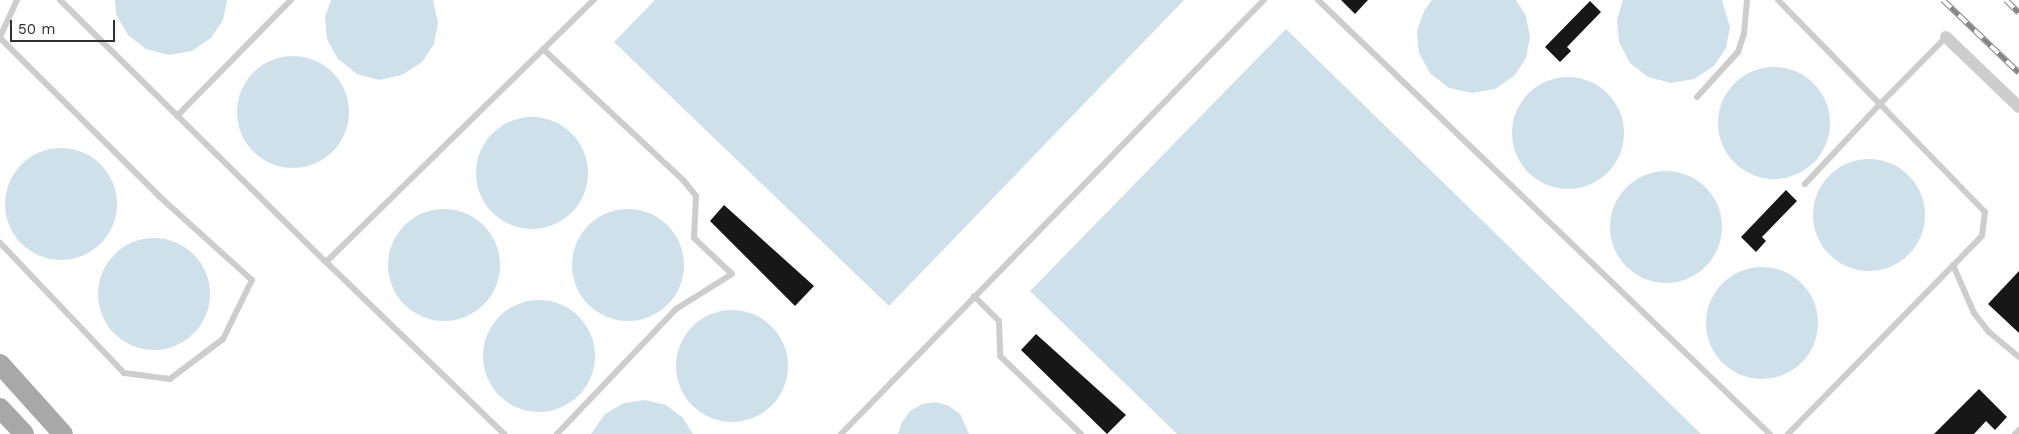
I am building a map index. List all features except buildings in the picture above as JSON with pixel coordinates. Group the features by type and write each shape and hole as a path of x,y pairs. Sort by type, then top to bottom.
{"main road":[{"path":"0,364 63,434"},
{"path":"0,408 24,434"}],"street":[{"path":"1946,37 2019,107"}],"lane":[{"path":"0,243 124,374 170,379 223,339 252,280 160,197 0,38 17,0"},
{"path":"60,0 504,434"},
{"path":"177,116 291,0"},
{"path":"326,262 594,0"},
{"path":"841,434 1264,0"},
{"path":"1318,0 1770,434"},
{"path":"1697,97 1738,52 1744,34 1747,0"},
{"path":"1778,0 1985,212 1982,236 1788,434"},
{"path":"1805,184 1946,37"},
{"path":"543,49 696,196 694,238 732,274 676,309 557,434"},
{"path":"1953,265 1974,313 1989,332 2019,357"},
{"path":"974,296 999,320 1000,356 1081,434"},
{"path":"2015,434 2019,430"}],"shaded area":[{"path":"115,0 227,0 223,20 211,38 192,51 169,55 146,49 128,35 116,14"},
{"path":"331,0 433,0 438,23 434,44 422,62 402,75 379,80 357,74 338,59 327,39 325,17"},
{"path":"655,0 1184,0 889,306 614,42"},
{"path":"1432,0 1516,0 1526,16 1530,37 1526,58 1514,76 1495,89 1472,93 1449,88 1430,73 1419,53 1417,31 1424,11"},
{"path":"1623,0 1722,0 1730,27 1726,48 1714,66 1694,79 1671,83 1648,77 1630,63 1619,42 1617,20"},
{"path":"1286,29 1701,434 1177,434 1030,291"},
{"path":"293,56 314,60 332,73 345,91 349,112 345,133 332,151 314,164 293,168 272,164 254,151 241,133 237,112 241,91 254,73 272,60"},
{"path":"1774,67 1795,71 1813,84 1826,102 1830,123 1826,144 1813,162 1795,175 1774,179 1753,175 1735,162 1722,144 1718,123 1722,102 1735,84 1753,71"},
{"path":"1568,77 1589,81 1607,94 1620,112 1624,133 1620,154 1607,172 1589,185 1568,189 1547,185 1529,172 1516,154 1512,133 1516,112 1529,94 1547,81"},
{"path":"532,117 543,118 553,122 571,134 583,152 587,162 587,184 583,194 571,212 553,224 543,228 532,229 521,228 511,224 493,212 481,194 477,184 476,173 477,162 481,152 493,134 511,122 521,118"},
{"path":"61,148 82,152 100,165 113,183 117,204 113,225 100,243 82,256 61,260 40,256 22,243 9,225 5,204 9,183 22,165 40,152"},
{"path":"1869,159 1890,163 1908,176 1921,194 1925,215 1921,236 1908,254 1890,267 1869,271 1848,267 1830,254 1817,236 1813,215 1817,194 1830,176 1848,163"},
{"path":"1666,171 1687,175 1705,188 1718,206 1722,227 1718,248 1705,266 1687,279 1666,283 1645,279 1627,266 1614,248 1610,227 1614,206 1627,188 1645,175"},
{"path":"444,209 465,213 483,226 496,244 500,265 496,286 483,304 465,317 444,321 423,317 405,304 392,286 388,265 392,244 405,226 423,213"},
{"path":"628,209 649,213 667,226 680,244 684,265 680,286 667,304 649,317 628,321 607,317 589,304 576,286 572,265 576,244 589,226 607,213"},
{"path":"154,238 175,242 193,255 206,273 210,294 206,315 193,333 175,346 154,350 133,346 115,333 102,315 98,294 102,273 115,255 133,242"},
{"path":"1762,267 1783,271 1801,284 1814,302 1818,323 1814,344 1801,362 1783,375 1762,379 1741,375 1723,362 1710,344 1706,323 1710,302 1723,284 1741,271"},
{"path":"539,300 560,304 578,317 591,335 595,356 591,377 578,395 560,408 539,412 518,408 500,395 487,377 483,356 487,335 500,317 518,304"},
{"path":"732,310 753,314 771,327 784,345 788,366 784,387 771,405 753,418 732,422 711,418 693,405 680,387 676,366 680,345 693,327 711,314"},
{"path":"645,400 666,405 683,418 693,434 591,434 605,414 624,403"},
{"path":"936,402 949,406 960,414 969,434 898,434 902,422 910,411 922,404"}],"railway":[{"path":"1943,0 2019,73"},
{"path":"2006,0 2019,13"}]}
